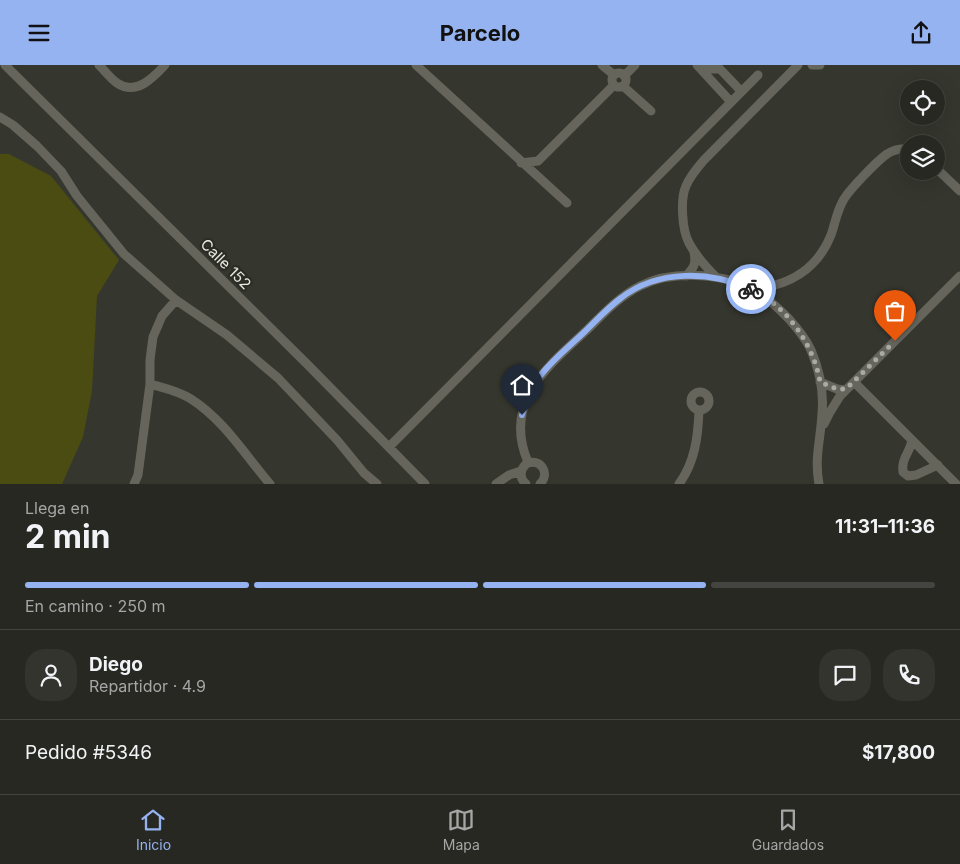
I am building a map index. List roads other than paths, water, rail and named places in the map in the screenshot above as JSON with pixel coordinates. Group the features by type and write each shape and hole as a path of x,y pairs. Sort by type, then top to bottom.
{"street":[{"name":"Calle 152","path":"6,65 425,484"},
{"path":"99,65 116,83 125,87 139,87 148,82 165,65"},
{"path":"416,65 456,104 492,133 566,203"},
{"path":"602,65 614,75 621,74 620,82"},
{"path":"522,163 538,161 620,82 635,65"},
{"path":"697,65 731,101"},
{"path":"707,65 711,69 720,69 741,91"},
{"path":"716,277 688,242 682,207 685,188 692,173 798,65"},
{"path":"812,65 820,65"},
{"path":"389,447 758,75"},
{"path":"620,82 651,111"},
{"path":"0,117 13,125 61,171 77,196 124,254 176,300 227,335 278,378 337,440 364,473 377,484"},
{"path":"752,289 778,286 811,266 822,253 844,199 886,155 900,148"},
{"path":"538,161 538,177"},
{"path":"945,177 960,191"},
{"path":"686,276 694,268 694,251"},
{"path":"528,462 522,442 522,415 530,391 547,367 621,297 641,285 658,280 686,276 708,276 739,284 760,293 796,327 810,348 818,371 822,411 816,461 819,484"},
{"path":"819,436 830,412 846,389 960,276"},
{"path":"778,286 776,301 778,308"},
{"path":"134,484 138,475 150,384 150,360 153,337 162,316 176,300"},
{"path":"820,382 837,389 846,389"},
{"path":"854,382 956,484"},
{"path":"150,384 189,398 203,408 222,426 270,484"},
{"path":"679,484 687,473 693,456 697,438 699,410"},
{"path":"912,440 902,465 903,472 908,476 916,475 938,465"},
{"path":"526,484 521,478 521,471 528,462"},
{"path":"528,462 537,463 544,468 545,476 541,484"},
{"path":"496,484 509,475 521,471"}]}
